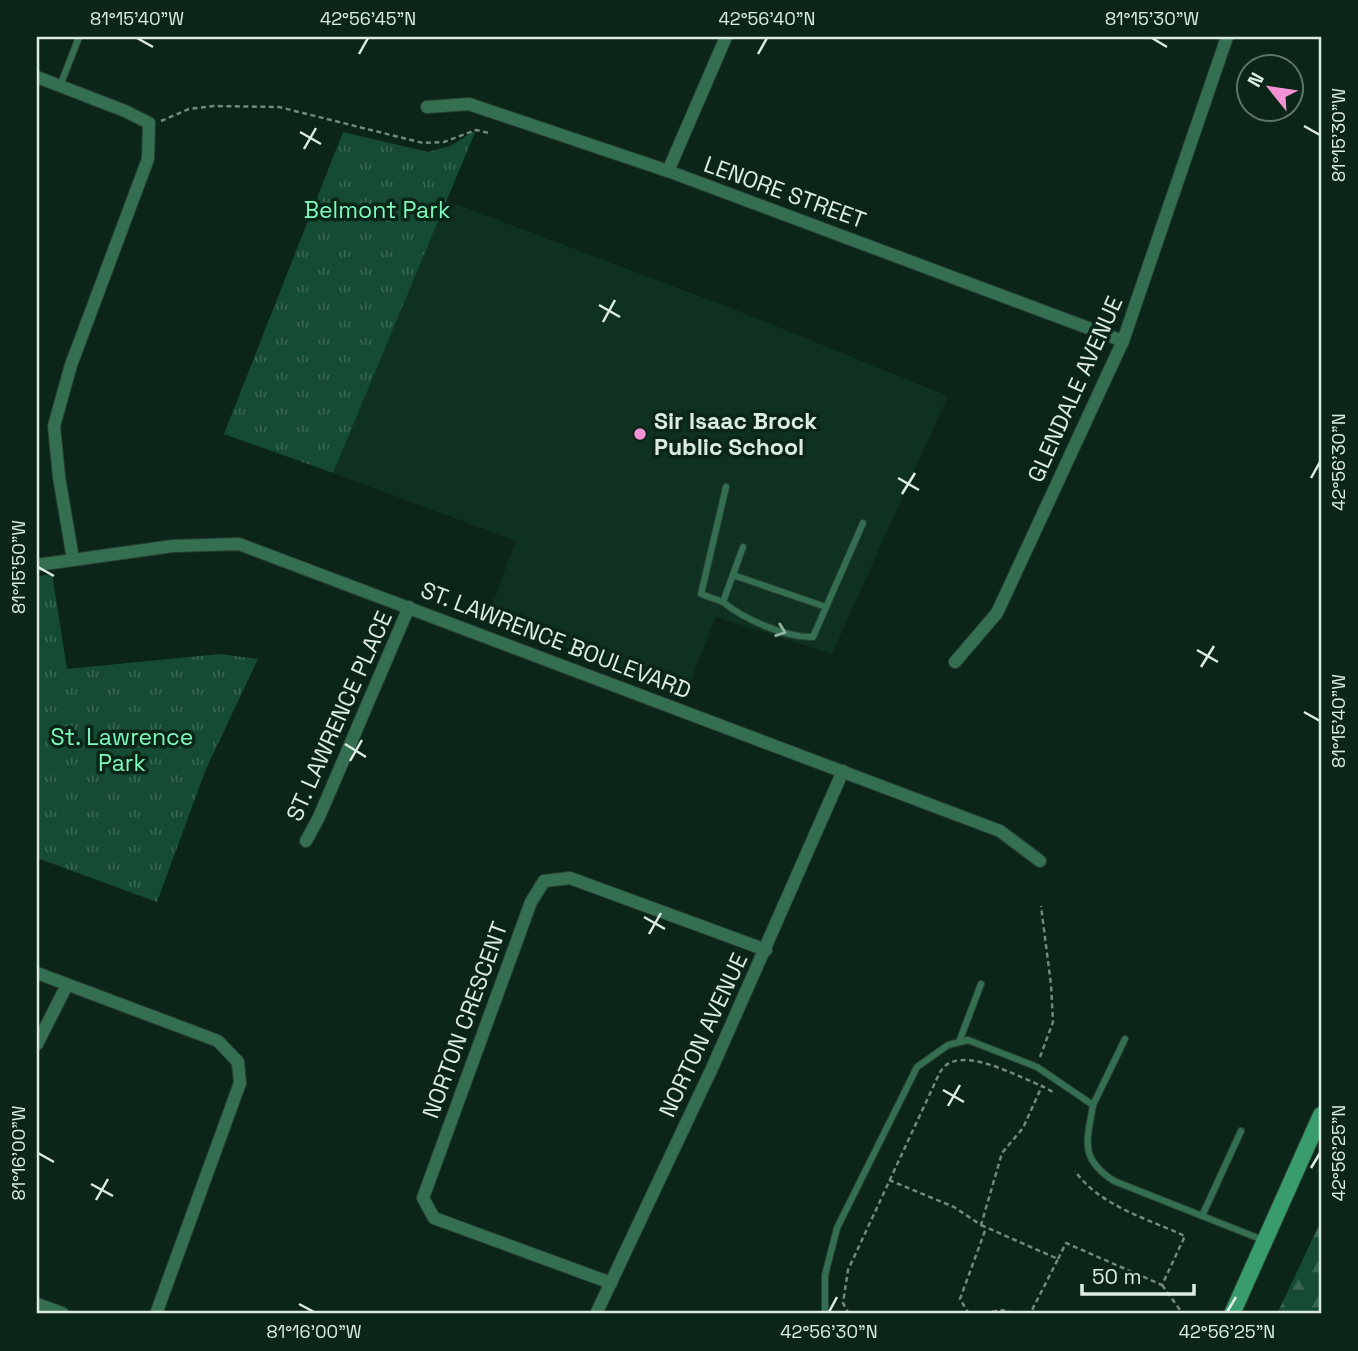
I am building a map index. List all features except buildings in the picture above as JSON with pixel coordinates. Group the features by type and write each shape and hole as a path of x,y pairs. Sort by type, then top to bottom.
{"main road":[{"path":"1233,1314 1321,1115"}],"street":[{"path":"668,171 726,37"},
{"name":"GLENDALE AVENUE","path":"955,662 997,613 1123,341 1227,37"},
{"path":"37,77 149,123 148,159 71,365 54,426 59,477 73,559"},
{"name":"LENORE STREET","path":"428,107 469,104 668,171 1123,341"},
{"name":"ST. LAWRENCE BOULEVARD","path":"37,565 173,546 239,544 1000,831 1040,862"},
{"name":"ST. LAWRENCE PLACE","path":"306,841 319,817 409,607"},
{"name":"NORTON AVENUE","path":"596,1314 766,950 843,771"},
{"name":"NORTON CRESCENT","path":"611,1283 435,1218 424,1198 531,902 544,881 570,878 766,950"},
{"path":"37,973 218,1041 238,1062 240,1083 156,1314"},
{"path":"37,1044 67,985"},
{"path":"37,1305 62,1314"}],"lane":[{"path":"60,86 79,37"},
{"path":"726,487 701,594 723,602 737,614 801,638 813,637 863,523"},
{"path":"723,602 743,547"},
{"path":"733,576 826,607"},
{"path":"959,1042 981,984"},
{"path":"1125,1039 1093,1105 1086,1148 1099,1171 1114,1181 1265,1241"},
{"path":"825,1314 825,1275 837,1228 917,1067 948,1045 968,1040 1037,1067 1093,1105"},
{"path":"1202,1216 1241,1130"}],"path":[{"path":"161,121 189,109 213,106 279,107 423,143 444,142 476,130 489,133"},
{"path":"1037,1067 1054,1022 1041,906"},
{"path":"849,1314 843,1303 848,1270 940,1072 950,1062 980,1062 1059,1095"},
{"path":"981,1225 1002,1153 1023,1128 1042,1086"},
{"path":"1075,1171 1084,1184 1099,1196 1185,1236 1163,1285"},
{"path":"889,1180 954,1207 981,1225 1058,1259"},
{"path":"969,1314 960,1299 986,1227"},
{"path":"1030,1314 1066,1243 1163,1285 1183,1314"},
{"path":"984,1314 1000,1310 1020,1314"}],"shaded area":[{"name":"Sir Isaac Brock Public School","path":"445,200 736,310 948,396 832,654 716,617 686,693 487,618 516,541 333,473"}],"green space":[{"name":"Belmont Park","path":"476,130 333,473 224,434 343,132 428,152 450,146"},
{"name":"St. Lawrence Park","path":"52,574 67,669 220,654 258,659 206,769 157,902 37,858 37,576"},
{"path":"1321,1221 1321,1314 1277,1314"}],"place":[{"name":"Sir Isaac Brock Public School","path":"640,434"}]}
